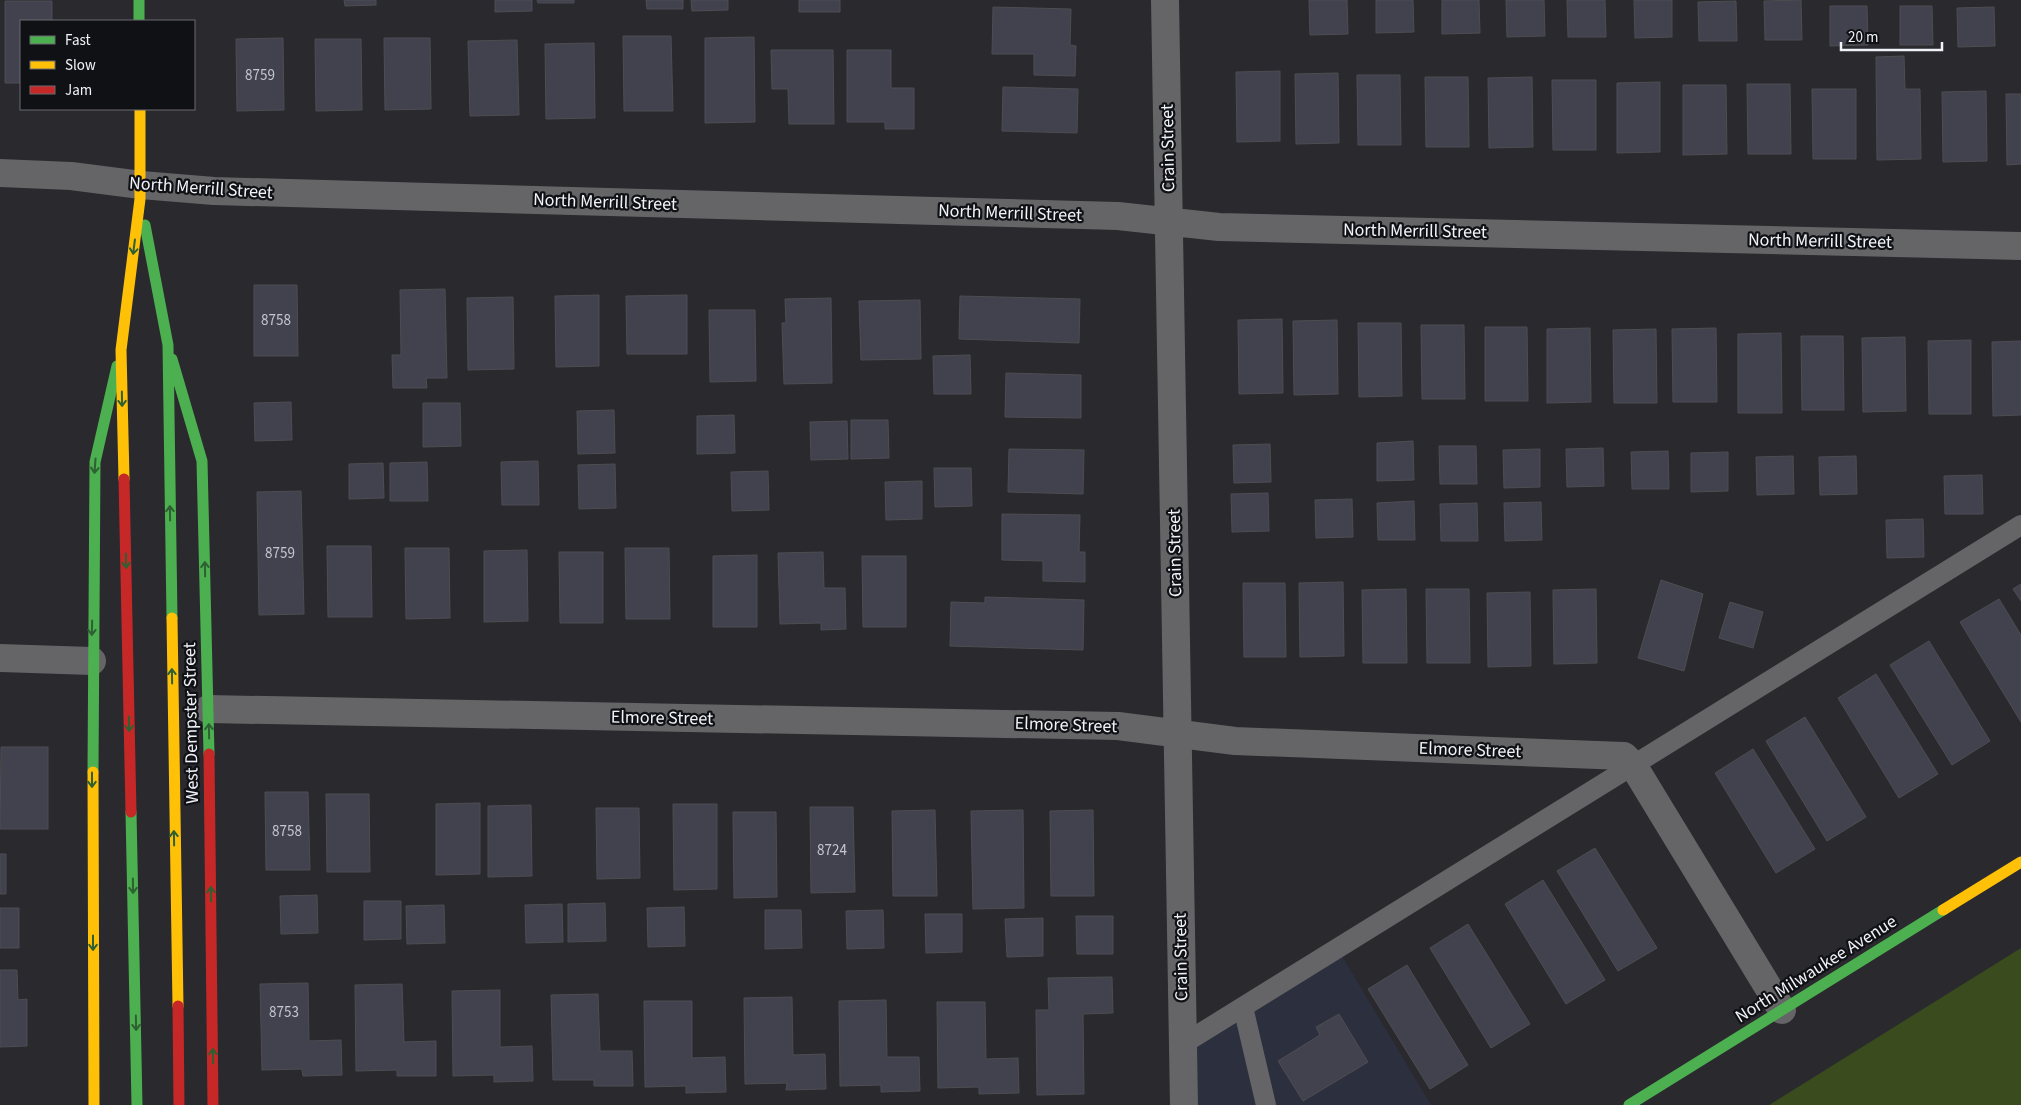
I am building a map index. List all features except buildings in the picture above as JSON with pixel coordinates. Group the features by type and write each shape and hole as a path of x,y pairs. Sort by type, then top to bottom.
{"main road":[{"path":"139,0 139,20"},
{"name":"West Dempster Street","path":"94,1105 92,661 95,462 121,350 140,192 140,110"},
{"name":"West Dempster Street","path":"140,192 168,345 202,461 208,710 213,1105"},
{"name":"West Dempster Street","path":"168,345 178,1105"},
{"name":"West Dempster Street","path":"121,350 137,1105"},
{"name":"North Milwaukee Avenue","path":"1629,1105 2021,862"}],"street":[{"name":"Crain Street","path":"1165,0 1184,1105"},
{"name":"North Merrill Street","path":"0,173 72,176 140,192 214,191 1118,216 1219,227 2021,246"},
{"path":"0,658 92,661"},
{"name":"Elmore Street","path":"208,710 1118,726 1245,741 1624,756 1633,765"},
{"path":"1633,765 1782,1010"}],"lane":[{"path":"1183,1044 2021,525"},
{"path":"1242,1007 1266,1105"}],"shaded area":[{"path":"1342,956 1431,1105 1189,1105 1188,1047"}],"green space":[{"path":"2021,948 2021,1105 1769,1105"}],"traffic: fast":[{"path":"139,0 139,20"},
{"path":"145,225 168,345 172,618"},
{"path":"172,359 202,461 209,754"},
{"path":"93,772 95,462 117,366"},
{"path":"131,812 137,1105"},
{"path":"1629,1105 1943,910"}],"traffic: slow":[{"path":"124,479 121,350 140,199 140,110"},
{"path":"172,618 178,1006"},
{"path":"93,772 94,1105"},
{"path":"1943,910 2021,862"}],"traffic: jam":[{"path":"124,479 131,812"},
{"path":"209,754 213,1105"},
{"path":"178,1006 179,1105"}]}
